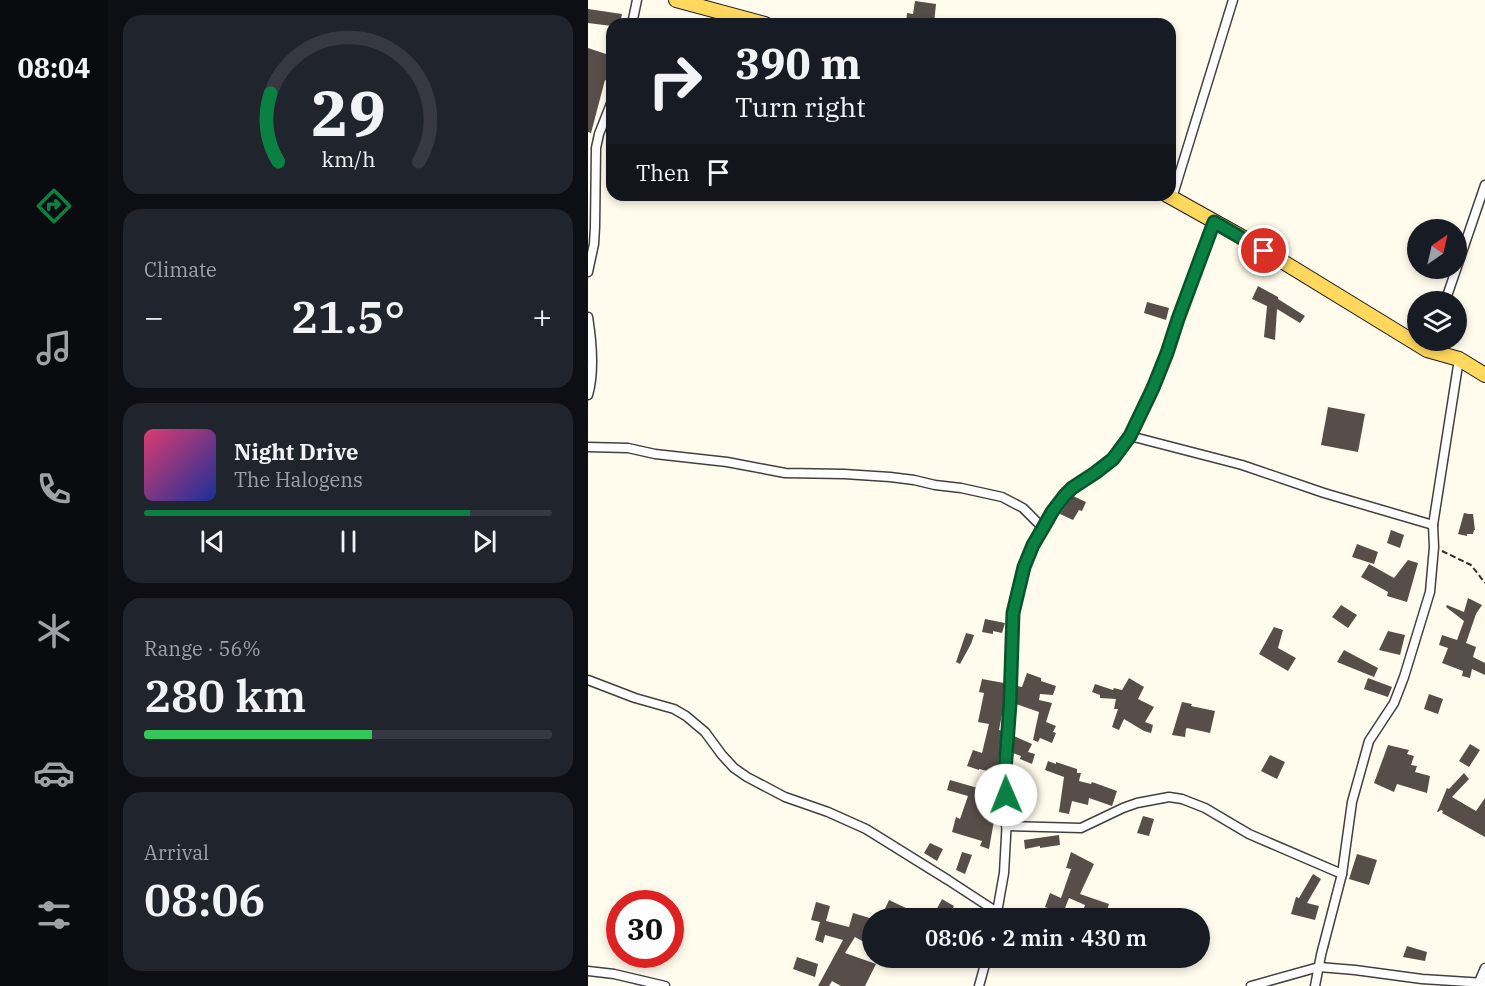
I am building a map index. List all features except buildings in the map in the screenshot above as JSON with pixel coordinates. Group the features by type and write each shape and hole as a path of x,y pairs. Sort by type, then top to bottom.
{"main road":[{"path":"676,0 743,18"},
{"path":"1176,200 1407,332"},
{"path":"1442,351 1485,375"}],"street":[{"path":"633,18 637,0"},
{"path":"1176,175 1233,0"},
{"path":"588,272 594,244 596,147 606,116"},
{"path":"1449,291 1485,184"},
{"path":"998,908 1004,873 1005,771 1013,613 1024,567 1033,545 1052,512 1072,488 1113,459 1130,436 1167,353 1214,222"},
{"path":"588,317 592,363 588,395"},
{"path":"1315,986 1342,874 1352,802 1369,741 1394,703 1430,592 1434,547 1432,525 1459,359"},
{"path":"1130,436 1242,465 1324,493 1432,525"},
{"path":"588,447 628,448 785,473 890,477 961,488 1002,497 1023,508 1043,528"},
{"path":"588,680 635,699 674,709 705,732 734,768 747,777 785,797 828,812 866,830 948,879 987,908"},
{"path":"1006,826 1081,828 1137,803 1169,798 1182,799 1205,808 1249,834 1342,874"},
{"path":"1251,986 1319,967 1422,979 1482,983 1485,968"},
{"path":"979,986 984,968"},
{"path":"588,970 665,986"}],"path":[{"path":"1434,547 1471,565 1485,583"}],"route":[{"path":"1006,795 1005,771 1013,613 1024,567 1033,545 1065,495 1113,459 1130,436 1167,353 1214,222 1264,251"}]}
